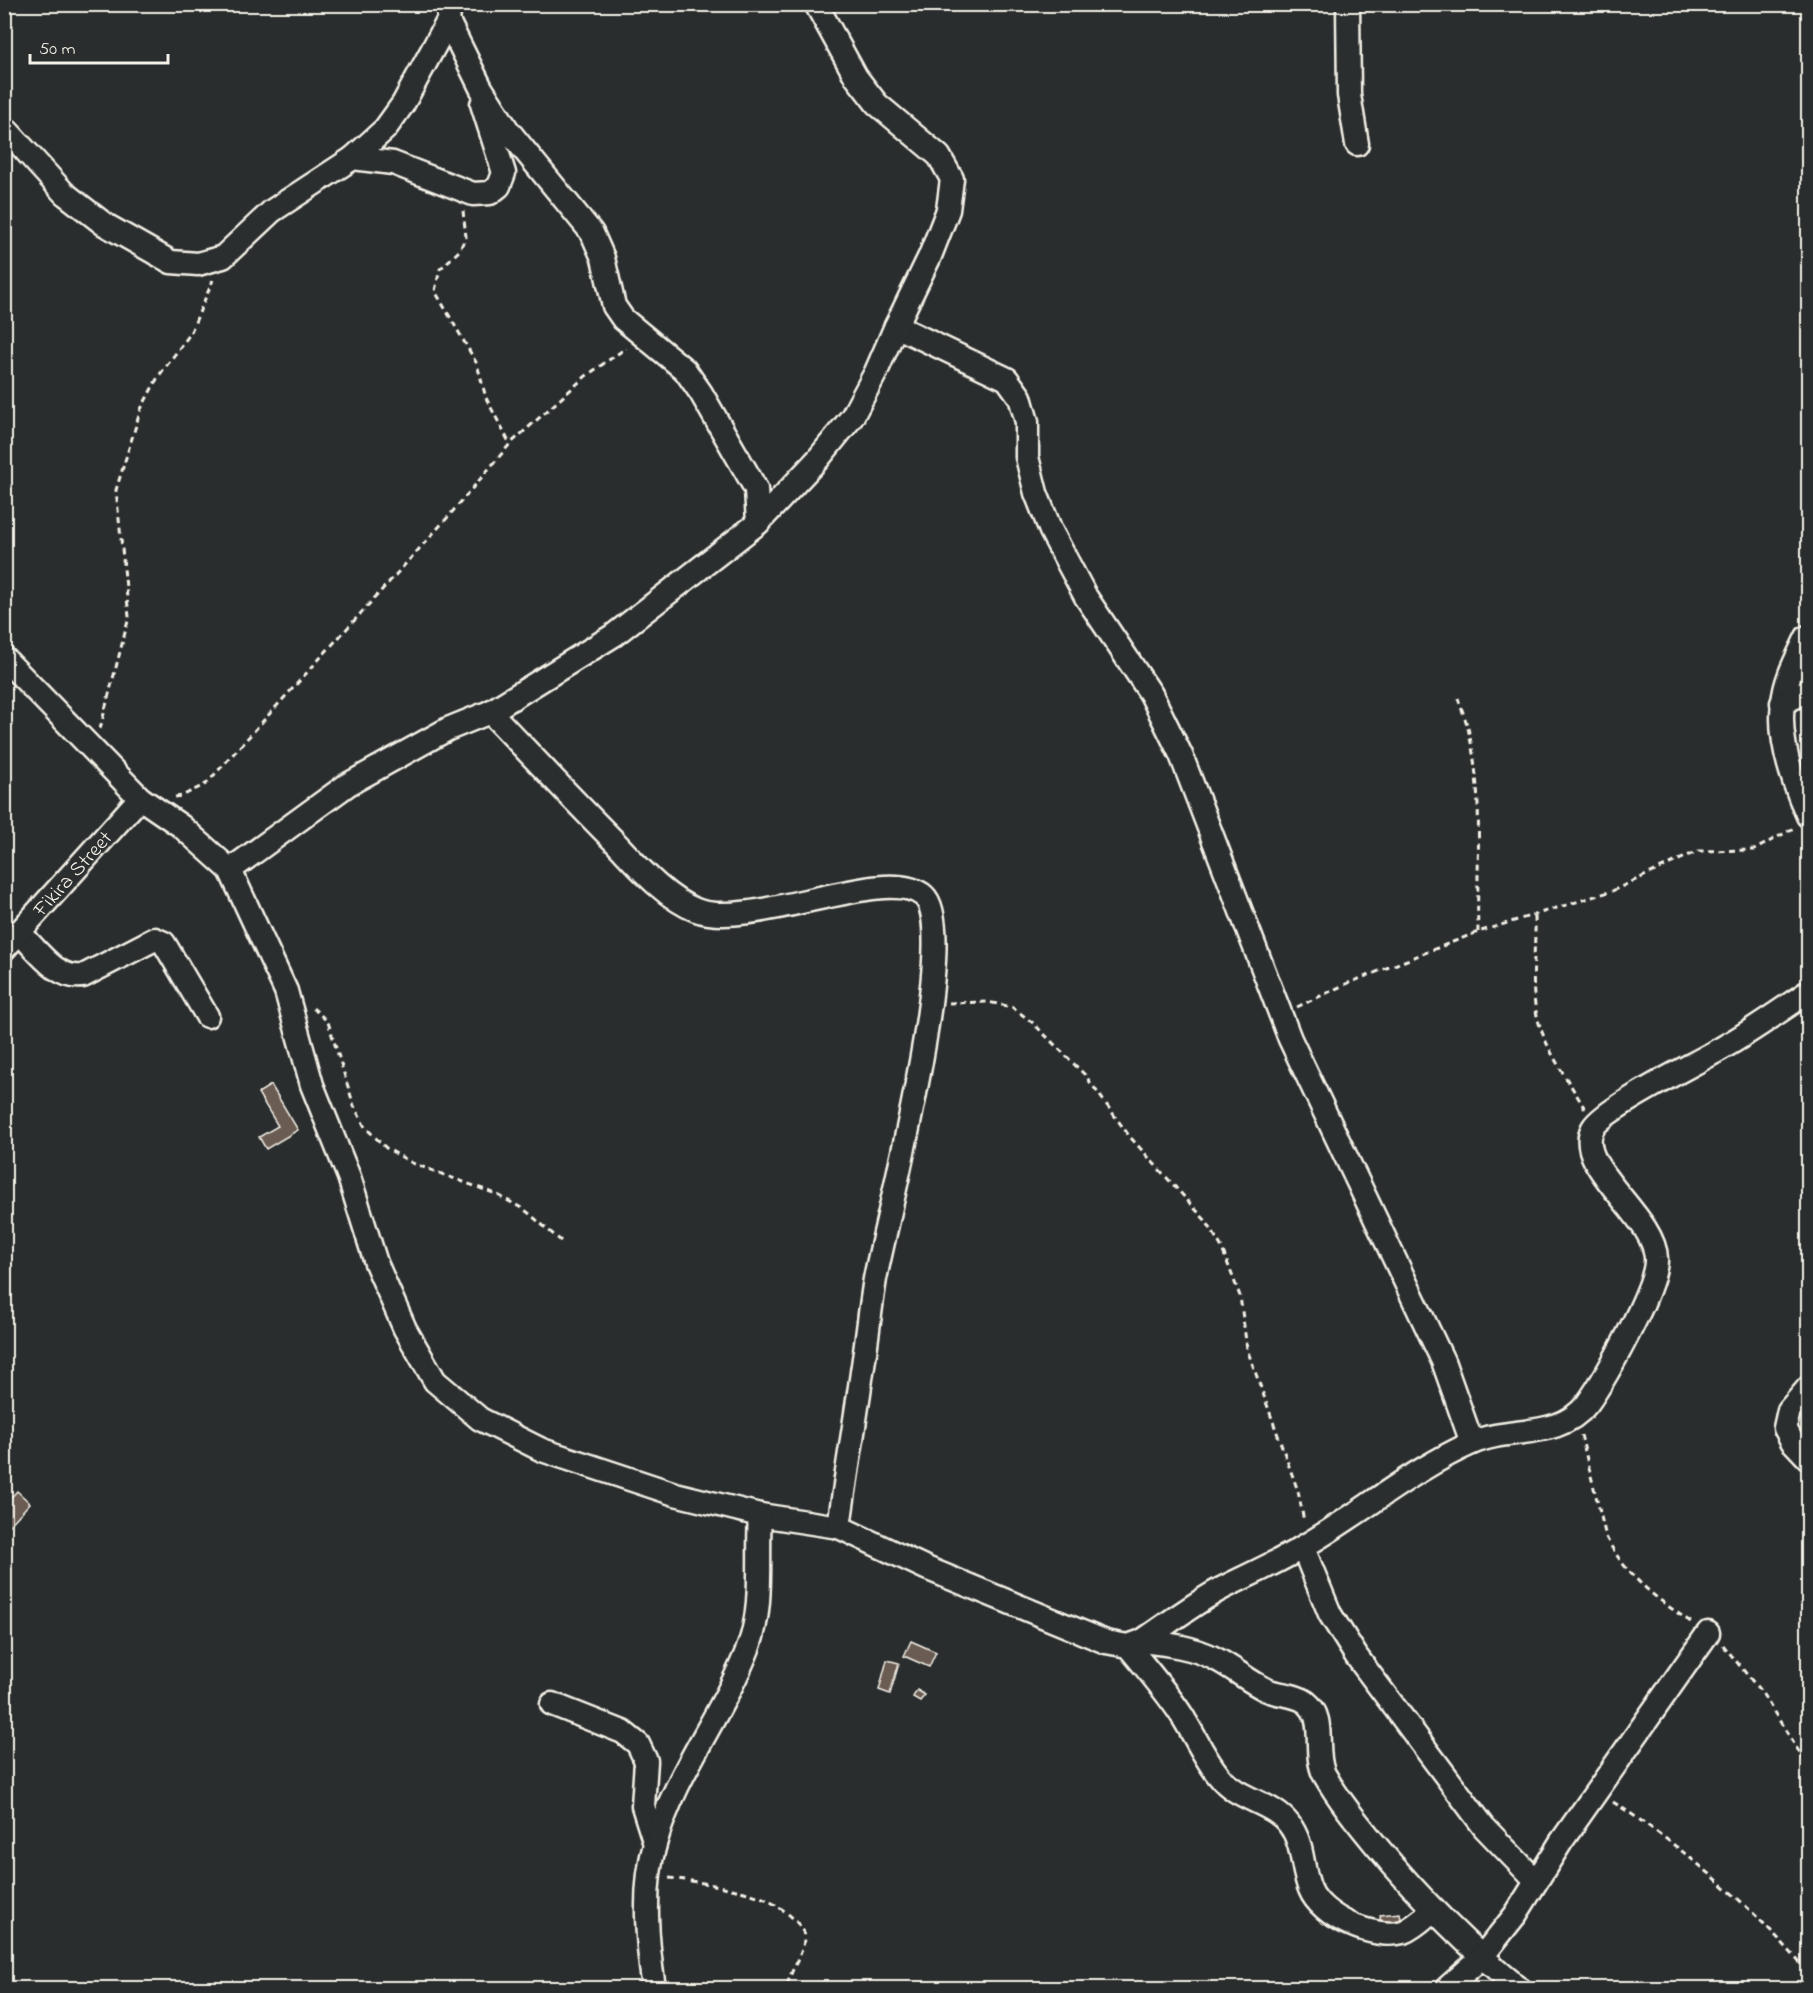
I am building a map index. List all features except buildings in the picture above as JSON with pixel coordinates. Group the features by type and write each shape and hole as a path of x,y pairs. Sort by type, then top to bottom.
{"street":[{"path":"230,870 347,785 448,729 490,712 614,634 758,523 818,459 852,417 876,372 930,256 948,210 952,179 939,156 877,104 856,77 816,4"},
{"path":"1348,4 1349,95 1357,144"},
{"path":"449,13 481,88 507,129 592,233 603,258 614,306 623,319 685,370 701,393 756,489 758,523"},
{"path":"4,127 64,193 104,224 171,262 198,264 223,257 272,211 353,158 385,129 403,104 449,13"},
{"path":"353,158 393,162 473,194 490,193 499,186 504,172 479,95 481,88"},
{"path":"896,326 1006,380 1020,397 1027,422 1028,457 1036,493 1051,531 1086,597 1139,675 1165,719 1196,788 1280,1014 1443,1361 1472,1443"},
{"path":"1804,820 1804,792 1785,744 1782,703 1791,669 1807,637"},
{"path":"4,658 94,747 140,798 181,826 230,870 286,992 312,1085 349,1177 376,1263 405,1329 435,1381 480,1419 542,1450 675,1494 760,1515 839,1527 926,1568 1082,1633 1106,1642 1195,1650 1218,1660 1268,1691 1305,1702 1314,1712 1318,1723 1317,1755 1324,1773 1362,1827 1432,1911 1480,1958 1519,1989"},
{"path":"1782,703 1809,691"},
{"path":"490,712 637,865 676,899 694,909 717,916 749,914 878,888 912,890 923,895 929,903 934,928 927,1040 875,1280 839,1527"},
{"name":"Fikira Street","path":"12,941 140,798"},
{"path":"12,941 72,978 83,976 155,939 164,943 207,1016"},
{"path":"1135,1644 1218,1591 1303,1548 1361,1509 1472,1443 1497,1434 1552,1428 1576,1416 1608,1372 1652,1285 1656,1257 1651,1240 1594,1161 1587,1142 1594,1125 1616,1108 1724,1047 1809,992"},
{"path":"1809,1388 1789,1410 1785,1428 1792,1441 1809,1458"},
{"path":"654,1989 648,1950 650,1876 655,1844 672,1800 749,1646 756,1618 760,1515"},
{"path":"1303,1548 1330,1614 1357,1657 1484,1827 1535,1880"},
{"path":"1448,1989 1480,1958 1516,1914 1535,1880 1708,1633"},
{"path":"1135,1644 1218,1776 1233,1791 1277,1812 1289,1824 1299,1840 1310,1888 1319,1905 1339,1919 1374,1932 1402,1932 1432,1911"},
{"path":"552,1704 622,1732 638,1744 646,1761 643,1806 655,1844"}],"path":[{"path":"458,188 466,237 459,251 440,269 435,291 477,364 486,398 510,444"},
{"path":"94,747 111,695 129,617 116,490 141,409 158,377 190,334 223,257"},
{"path":"172,797 182,796 206,784 448,517 510,444 586,376 642,336"},
{"path":"1458,698 1470,737 1475,771 1478,818 1476,873 1478,932"},
{"path":"1280,1014 1357,979 1478,932 1612,891 1698,851 1754,850 1804,820"},
{"path":"1535,916 1534,988 1539,1022 1549,1048 1594,1125"},
{"path":"286,992 302,998 328,1022 354,1106 365,1127 386,1148 412,1164 496,1194 525,1210 561,1241"},
{"path":"929,1006 970,1001 988,1002 1012,1007 1033,1023 1085,1076 1130,1137 1206,1221 1221,1246 1240,1296 1247,1349 1298,1491 1304,1521 1303,1548"},
{"path":"1576,1416 1606,1537 1613,1552 1651,1596 1708,1633 1725,1647 1762,1693 1809,1766"},
{"path":"1596,1792 1650,1826 1741,1903 1809,1973"},
{"path":"650,1876 682,1879 765,1899 798,1923 804,1934 802,1947 788,1977 787,1989"}]}
